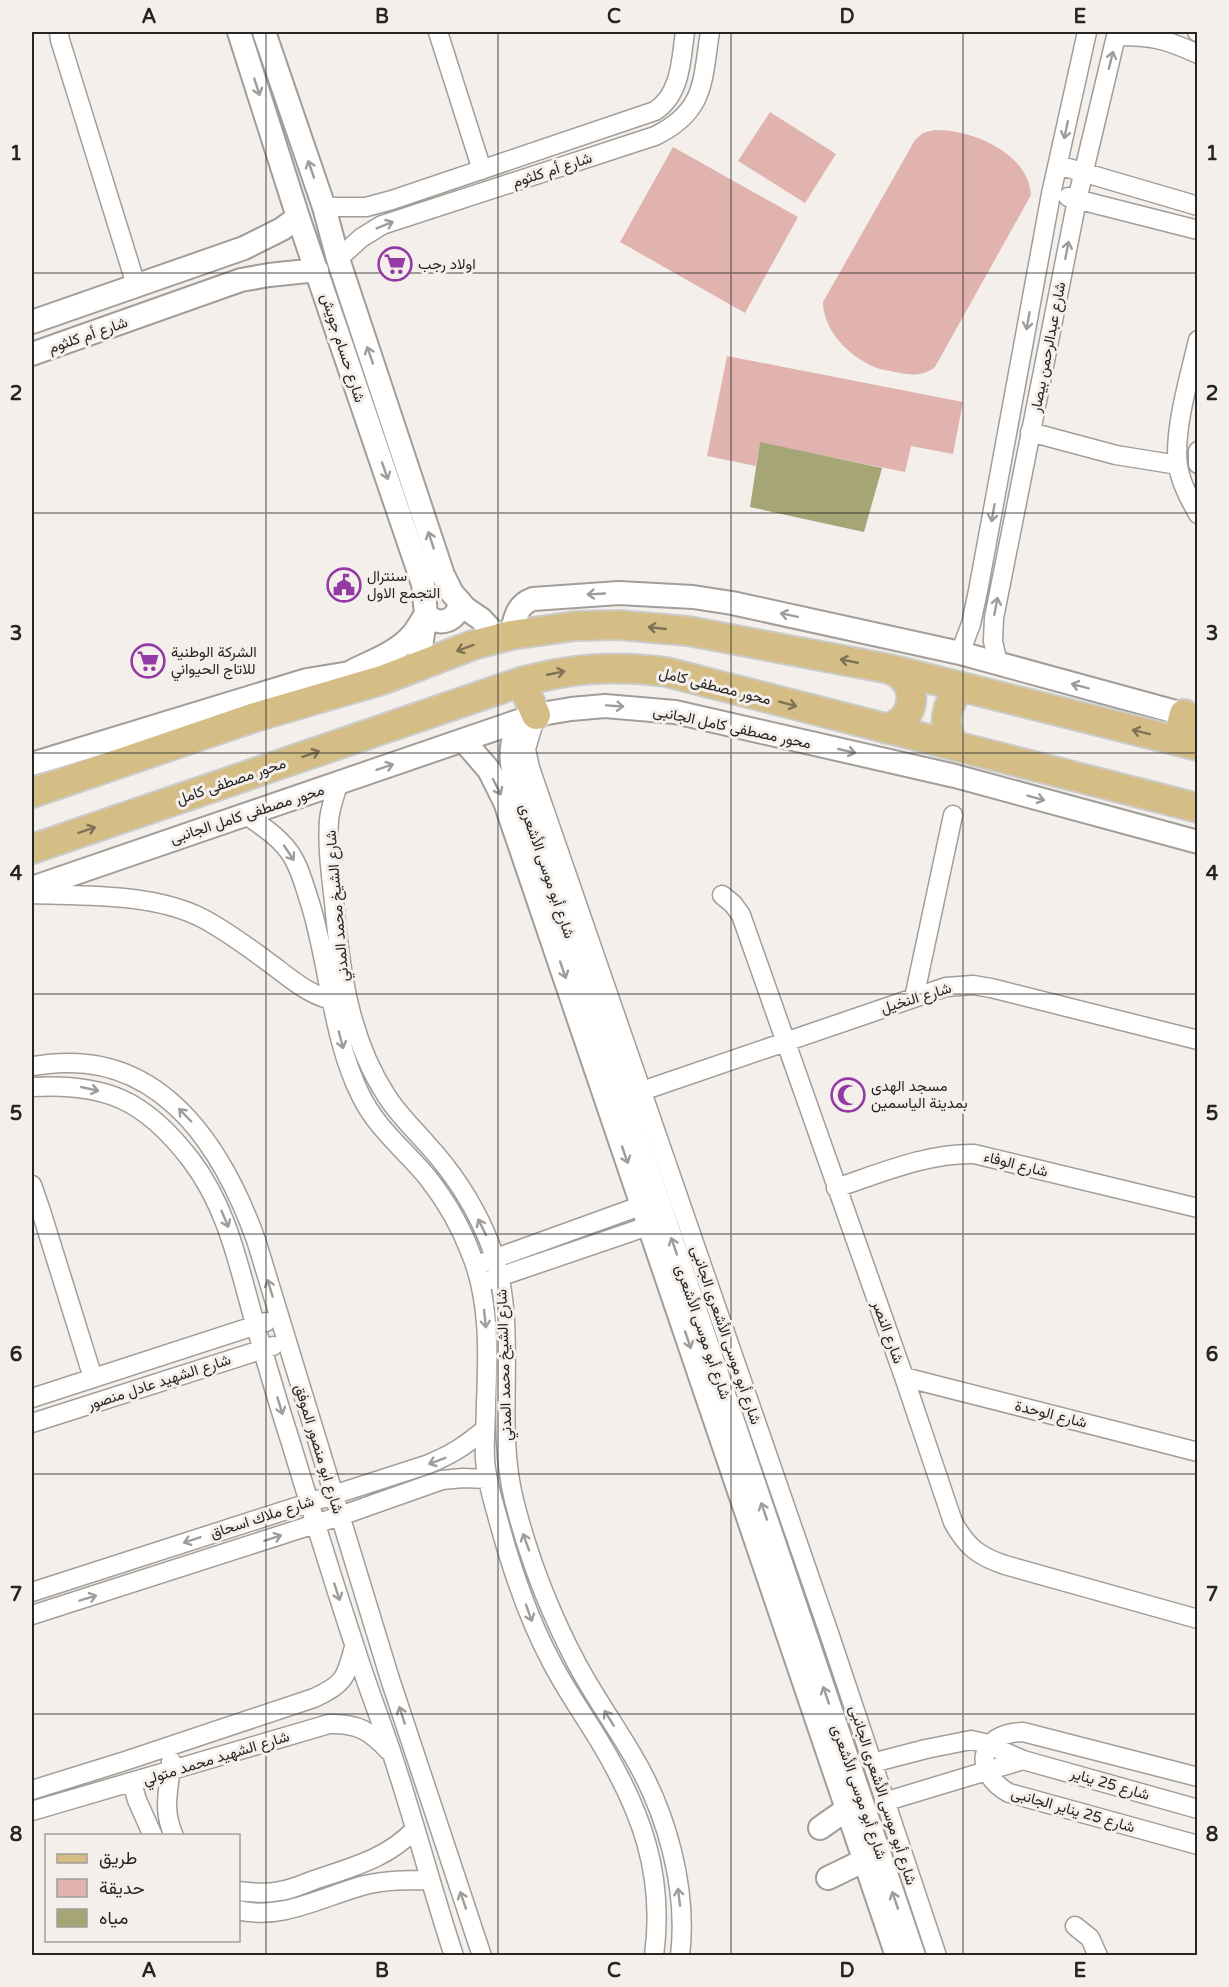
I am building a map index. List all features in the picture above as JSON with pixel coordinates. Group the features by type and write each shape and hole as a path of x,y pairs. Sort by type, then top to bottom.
{"main road":[{"path":"32,793 255,717 382,680 473,645 505,636 575,626 619,625 688,632 890,669 961,687 1189,730"},
{"name":"محور مصطفى كامل","path":"32,849 521,682 559,673 608,667 666,672 1197,808"},
{"path":"887,729 907,716 911,702 907,682 890,669"},
{"path":"521,682 536,715"},
{"path":"954,747 947,732 946,715 951,699 961,687"}],"street":[{"path":"59,32 135,285"},
{"name":"شارع حسام جويش","path":"239,32 298,217 423,584 426,614 418,666"},
{"name":"شارع حسام جويش","path":"264,32 324,207 338,259 443,575 452,593 460,602 505,636"},
{"path":"438,32 482,170"},
{"name":"شارع أم كلثوم","path":"324,207 366,207 644,116 664,105 672,95 678,81 685,32"},
{"name":"شارع أم كلثوم","path":"338,259 361,238 382,225 655,136 671,128 693,107 701,87 710,32"},
{"name":"شارع عبدالرحمن بيصار","path":"960,653 971,624 978,591 1051,194 1087,32"},
{"path":"1117,34 1165,40 1197,54"},
{"name":"شارع عبدالرحمن بيصار","path":"998,664 993,640 994,618 1077,200 1117,34"},
{"path":"571,139 579,161"},
{"path":"1058,165 1197,206"},
{"path":"1051,194 1142,214 1197,230"},
{"name":"شارع أم كلثوم","path":"32,322 244,248 282,229 298,217"},
{"name":"شارع أم كلثوم","path":"32,354 241,280 317,270"},
{"path":"1197,340 1189,422 1177,446 1178,465 1183,486 1197,514"},
{"path":"1030,432 1116,454 1178,465"},
{"path":"375,445 397,436"},
{"path":"1197,451 1197,464"},
{"path":"505,636 521,605 533,598 619,593 693,597 732,603 960,653 1189,730"},
{"path":"351,672 404,644 426,614 434,620 445,621 454,616 460,608 460,602"},
{"path":"32,764 307,680 356,672 382,680"},
{"name":"محور مصطفى كامل الجانبى","path":"32,888 536,715 605,706 675,712 955,776 1197,842"},
{"name":"شارع أبو موسى الأشعرى الجانبى","path":"536,715 526,749 530,768 873,1763 884,1802 937,1956"},
{"name":"شارع أبو موسى الأشعرى","path":"536,715 523,723 515,733 511,758 513,771 653,1213 714,1437 786,1653 848,1809 865,1860 888,1947"},
{"name":"شارع أبو موسى الأشعرى","path":"463,740 489,770 505,802 653,1213 914,1956"},
{"name":"شارع الشيخ محمد المدني","path":"338,784 329,817 330,866 339,955 358,1039 370,1068 386,1096 405,1121 428,1144 470,1202 486,1233 495,1258 501,1276 507,1376 507,1468 513,1498 522,1530 554,1618 591,1690 634,1757 656,1803 667,1836 676,1878 680,1913 680,1956"},
{"name":"شارع الشيخ محمد المدني","path":"246,815 280,840 293,857 301,876 319,936 330,1000 350,1072 362,1100 383,1131 423,1172 445,1202 459,1227 475,1265 480,1284 487,1347 485,1463 488,1479 510,1560 537,1633 551,1662 614,1766 637,1811 652,1865 655,1890 654,1956"},
{"path":"914,998 953,815"},
{"path":"32,894 98,896 150,902 176,908 201,918 228,934 306,989 330,1000 349,1003"},
{"name":"شارع النصر","path":"722,896 733,904 741,915 953,1522 961,1537 972,1549 986,1558 1005,1565 1197,1619"},
{"name":"شارع النخيل","path":"642,1091 914,998 959,985 982,986 1197,1040"},
{"name":"شارع ابو منصور الموفق","path":"32,1066 64,1063 105,1067 150,1086 173,1103 190,1120 233,1183 256,1240 390,1679 482,1956"},
{"name":"شارع ابو منصور الموفق","path":"32,1087 76,1086 112,1095 134,1106 154,1120 193,1162 218,1204 237,1254 255,1326 315,1524 354,1647 393,1755 429,1880 454,1956"},
{"name":"شارع الوفاء","path":"836,1188 931,1157 954,1153 974,1154 1197,1208"},
{"path":"32,1185 93,1378"},
{"path":"475,1265 653,1213"},
{"path":"480,1284 653,1213"},
{"name":"شارع الشهيد عادل منصور","path":"32,1398 279,1318"},
{"name":"شارع الشهيد عادل منصور","path":"32,1423 286,1341"},
{"name":"شارع الوحدة","path":"904,1377 1197,1452"},
{"name":"شارع ملاك اسحاق","path":"32,1592 450,1456 486,1428"},
{"name":"شارع ملاك اسحاق","path":"32,1615 340,1516 442,1480 488,1479"},
{"name":"شارع الشهيد محمد متولي","path":"32,1790 324,1694 344,1679 354,1647"},
{"path":"368,1687 390,1679"},
{"name":"شارع الشهيد محمد متولي","path":"32,1811 329,1724 356,1726 368,1731 393,1755"},
{"path":"987,1771 988,1744 1003,1733 1023,1732 1197,1777"},
{"name":"شارع 25 يناير","path":"873,1763 971,1740 988,1744 1023,1760 1197,1809"},
{"path":"171,1746 166,1806 168,1822 173,1834"},
{"path":"884,1802 1023,1760"},
{"name":"شارع 25 يناير الجانبى","path":"987,1771 992,1781 1010,1793 1197,1845"},
{"path":"132,1783 152,1834"},
{"path":"820,1828 848,1809"},
{"path":"240,1891 258,1894 281,1891 371,1861 388,1852 415,1829"},
{"path":"423,1856 445,1848"},
{"path":"828,1878 865,1860"},
{"path":"240,1910 279,1912 365,1885 390,1880 429,1880"},
{"path":"1074,1926 1089,1938 1098,1956"}],"green space":[{"path":"770,112 836,154 805,203 738,161"},
{"path":"934,130 949,131 980,139 1009,155 1020,167 1031,195 935,367 921,374 905,374 874,367 851,353 831,330 823,302 915,140 923,133"},
{"path":"673,147 798,217 745,313 620,242"},
{"path":"727,356 963,402 953,454 911,446 905,472 760,443 756,466 707,456"}],"water":[{"path":"760,442 882,468 864,532 750,507"}],"place":[{"name":"اولاد رجب","path":"395,264"},
{"name":"سنترال التجمع الاول","path":"344,585"},
{"name":"الشركة الوطنية للاتاج الحيواني","path":"148,661"},
{"name":"مسجد الهدى بمدينة الياسمين","path":"848,1095"}]}
